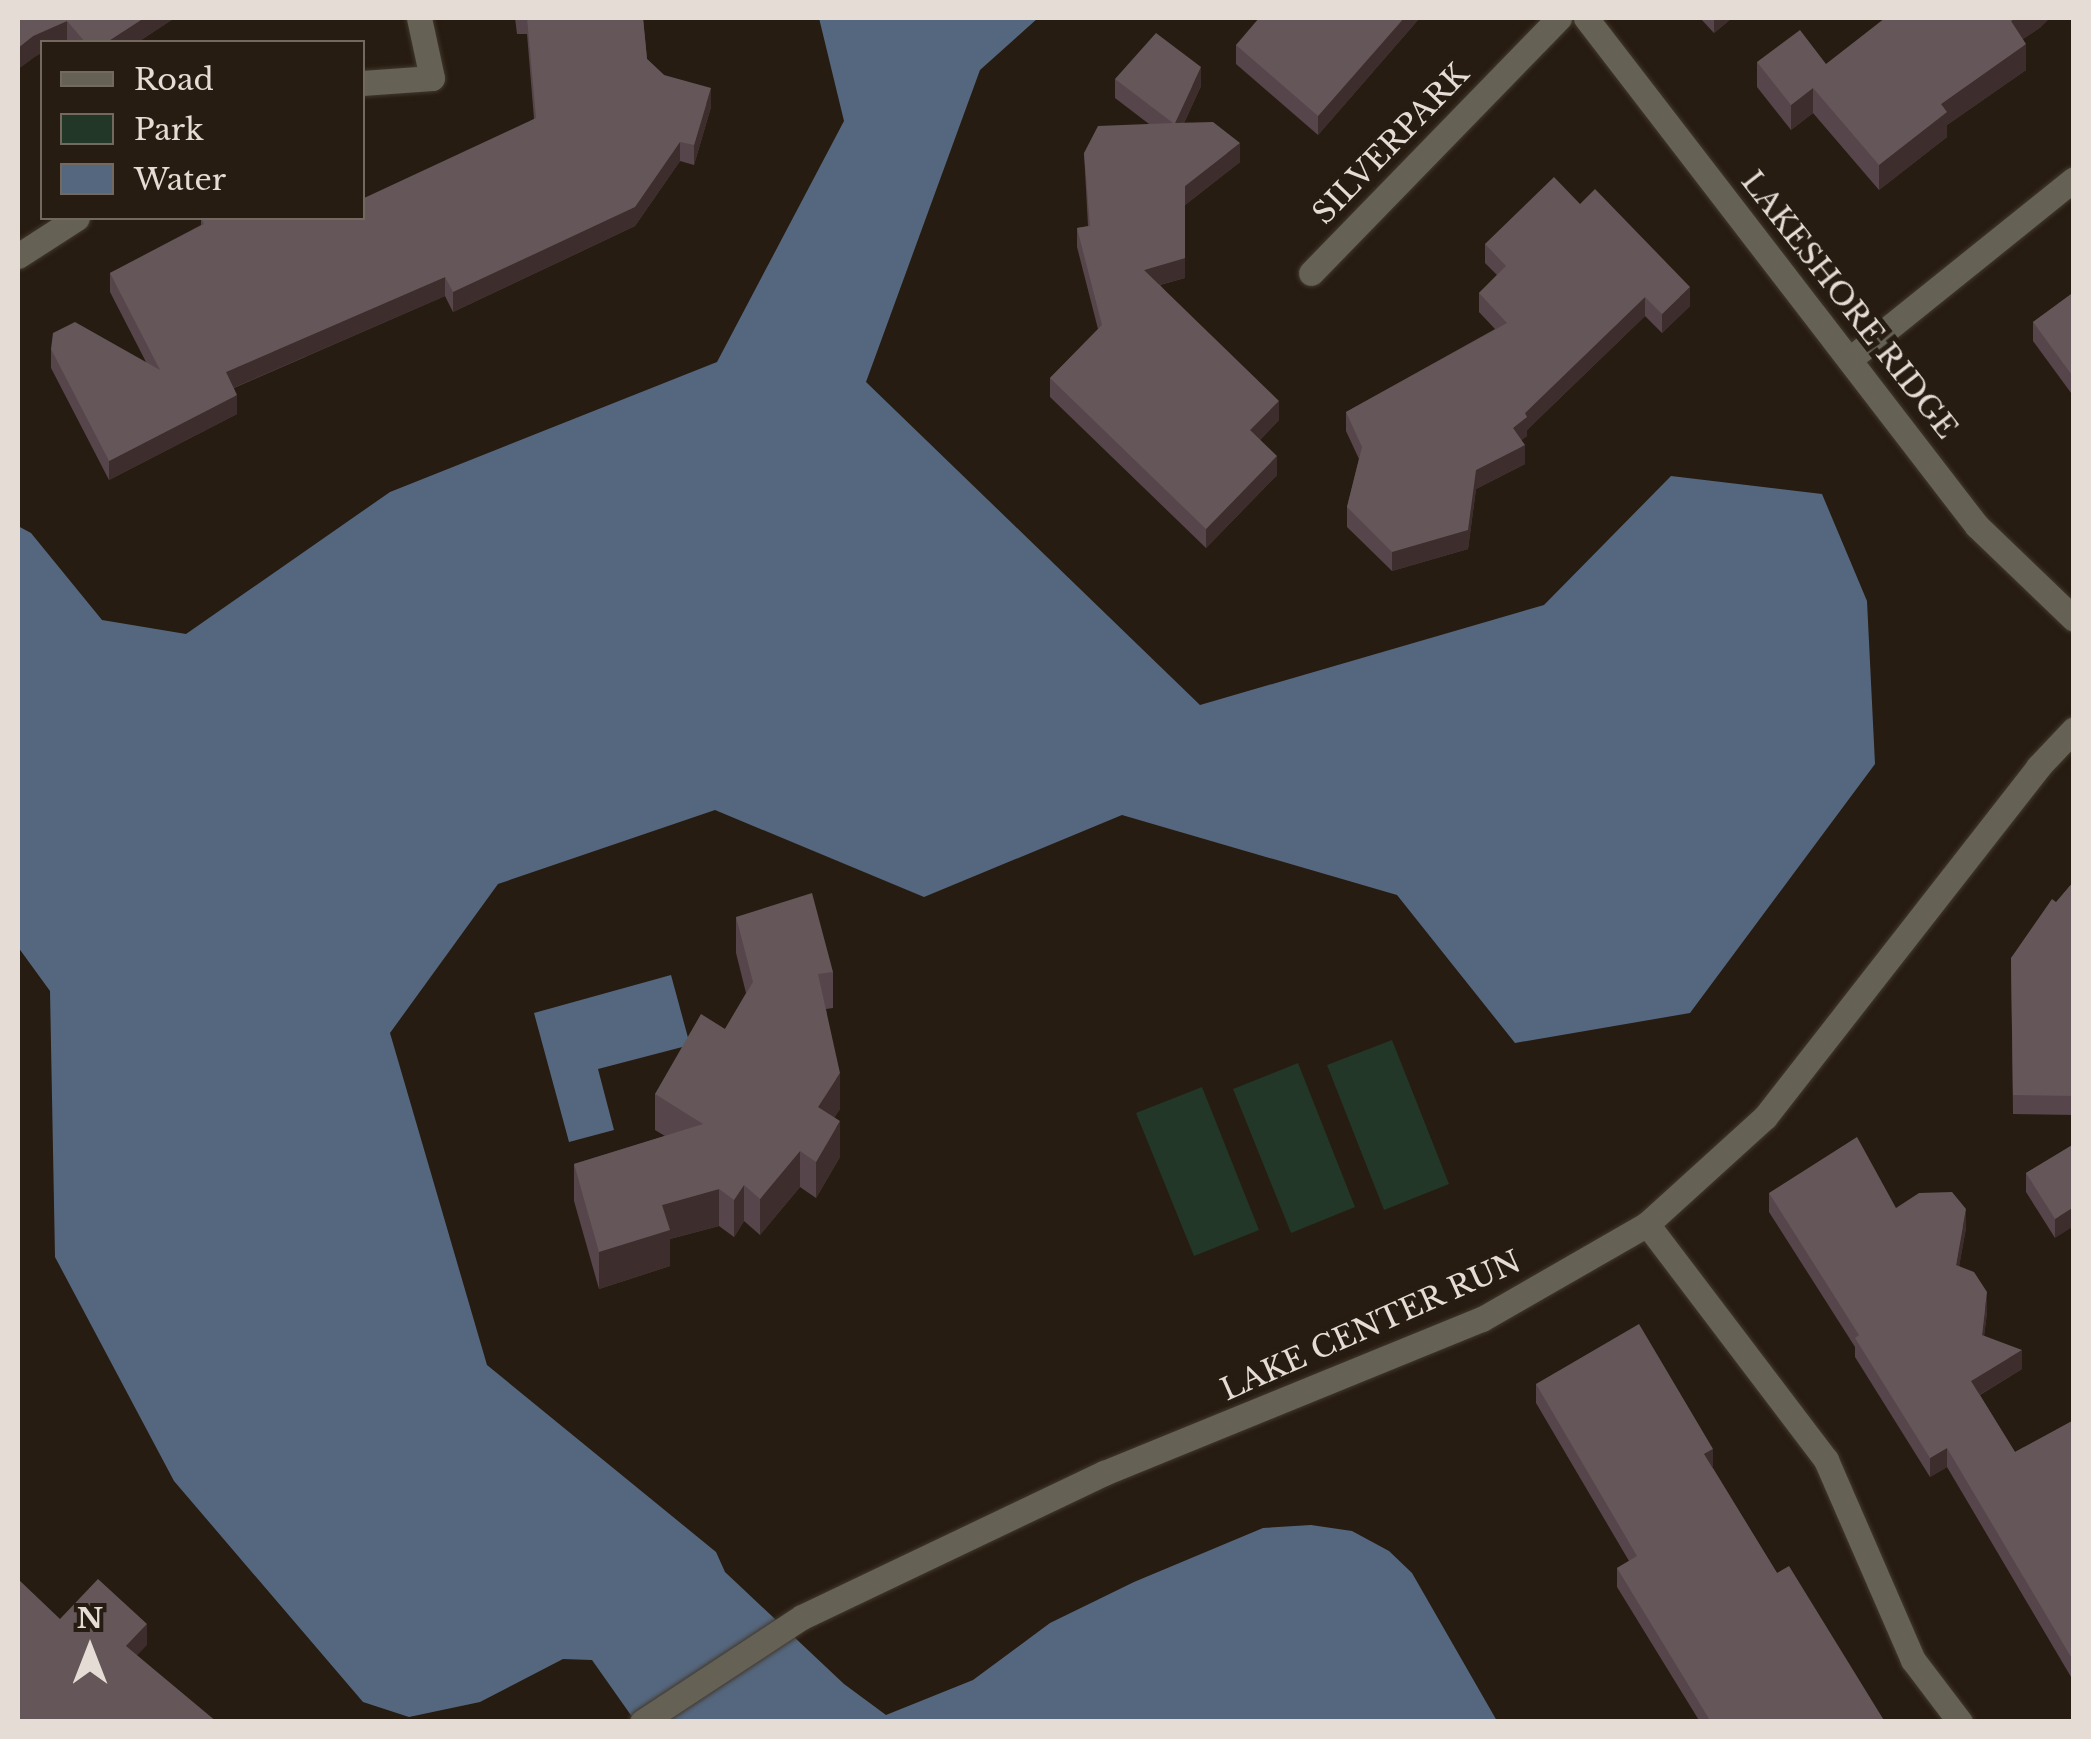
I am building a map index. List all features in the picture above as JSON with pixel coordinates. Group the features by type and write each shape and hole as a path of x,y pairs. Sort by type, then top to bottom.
{"street":[{"path":"365,83 432,78 419,18"},
{"name":"SILVERPARK","path":"1311,273 1559,18"},
{"name":"LAKESHORE RIDGE","path":"1586,18 1978,526 2074,619"},
{"path":"1850,360 2074,179"},
{"path":"18,256 74,220"},
{"name":"LAKE CENTER RUN","path":"642,1722 802,1617 1104,1473 1482,1319 1647,1224 1765,1117 2026,783 2074,729"},
{"path":"1647,1224 1826,1460 1913,1660 1960,1722"}],"green space":[{"path":"1392,1040 1449,1184 1384,1210 1327,1065"},
{"path":"1298,1063 1355,1207 1291,1233 1233,1089"},
{"path":"1202,1087 1259,1230 1194,1256 1136,1113"}],"water":[{"path":"819,18 1038,18 980,70 866,382 1200,705 1544,605 1671,476 1822,494 1867,601 1875,764 1690,1013 1515,1043 1397,895 1122,815 924,897 715,810 498,884 390,1033 487,1365 716,1552 725,1572 844,1684 886,1715 973,1680 1050,1623 1134,1582 1263,1528 1311,1525 1352,1531 1389,1551 1412,1573 1497,1721 635,1721 592,1660 563,1659 480,1702 409,1717 363,1702 174,1481 55,1257 50,991 18,947 18,526 31,533 102,620 186,634 390,492 717,362 844,121"},
{"path":"671,975 690,1045 598,1069 614,1130 569,1142 534,1013"}],"building":[{"path":"18,18 144,18 110,40 83,40 67,21 33,36 18,48"},
{"path":"527,18 643,18 647,59 664,75 711,88 694,145 680,142 635,207 453,292 445,277 226,372 237,395 109,461 51,349 53,333 75,322 160,370 110,273 204,224 202,220 365,220 365,198 536,118"},
{"path":"1259,18 1404,18 1318,116 1236,45"},
{"path":"1885,18 2017,18 2011,21 2026,44 1941,104 1947,112 1879,165 1813,88 1791,105 1757,62 1800,30 1826,64"},
{"path":"1156,33 1201,67 1175,123 1213,122 1240,143 1185,186 1185,258 1144,270 1279,401 1250,430 1277,456 1206,529 1050,378 1102,325 1077,228 1090,226 1084,153 1098,126 1173,123 1115,79"},
{"path":"1554,177 1580,204 1595,189 1690,287 1662,314 1645,297 1525,413 1527,417 1513,428 1525,445 1476,470 1468,530 1392,552 1347,507 1362,447 1346,412 1507,323 1479,293 1506,266 1485,244"},
{"path":"2074,292 2074,378 2033,322"},
{"path":"2074,881 2074,1096 2013,1095 2011,958 2052,899 2056,902"},
{"path":"812,893 833,972 818,974 840,1073 818,1107 840,1121 816,1162 800,1151 760,1199 744,1185 734,1200 719,1189 662,1205 670,1230 599,1252 574,1164 703,1124 655,1094 701,1014 725,1029 753,982 736,917"},
{"path":"1857,1137 1896,1208 1919,1193 1952,1192 1966,1209 1956,1265 1974,1272 1987,1292 1982,1335 2022,1350 1971,1381 2015,1452 2074,1420 2074,1662 1947,1448 1930,1458 1855,1338 1859,1335 1769,1193"},
{"path":"2074,1144 2074,1207 2055,1219 2026,1173"},
{"path":"1639,1324 1713,1449 1704,1454 1777,1573 1789,1566 1885,1722 1711,1722 1617,1568 1637,1556 1536,1384"},
{"path":"18,1579 60,1619 98,1579 147,1624 126,1646 217,1722 18,1722"}]}
